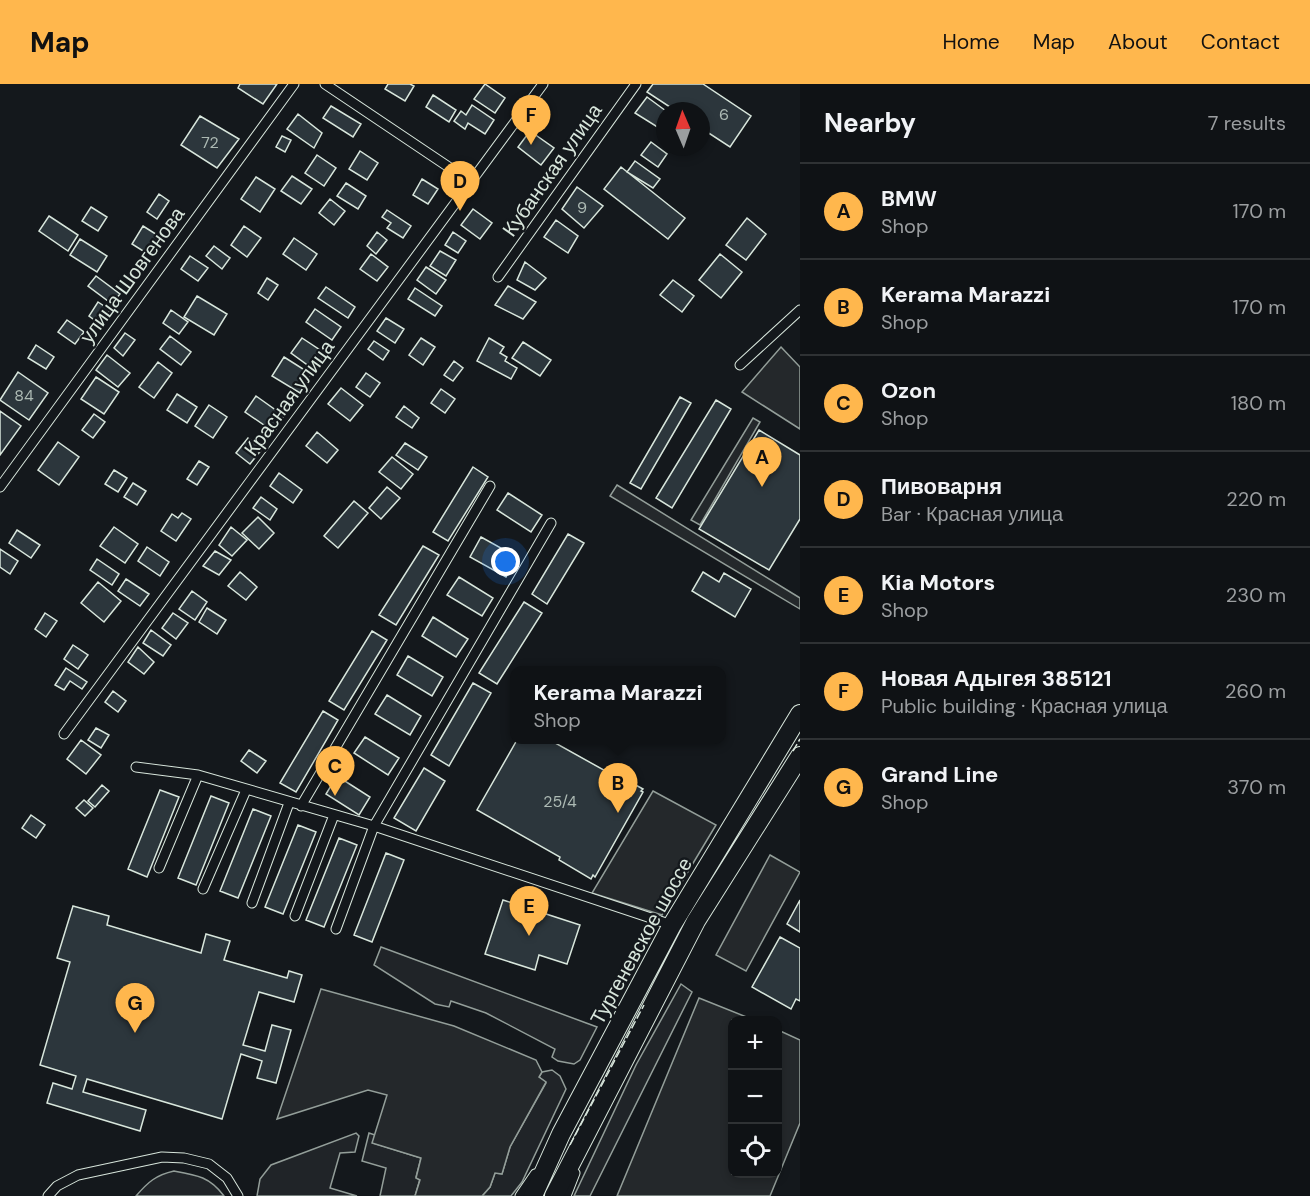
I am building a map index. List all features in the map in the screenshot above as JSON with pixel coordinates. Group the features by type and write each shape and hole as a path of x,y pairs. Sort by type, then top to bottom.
{"highway":[{"name":"Тургеневское шоссе","path":"533,1196 561,1134 672,925 800,714"},
{"name":"Тургеневское шоссе","path":"554,1196 696,921 800,756"}],"street":[{"name":"улица Шовгенова","path":"0,487 294,84"},
{"path":"325,84 471,182"},
{"name":"Красная улица","path":"64,734 543,84"},
{"name":"Кубанская улица","path":"498,276 636,84"},
{"path":"740,365 800,309"},
{"path":"301,806 490,486"},
{"path":"336,929 374,826 551,523"},
{"path":"136,766 198,775 374,826 672,925"},
{"path":"159,868 198,775"},
{"path":"203,890 246,790"},
{"path":"252,903 289,803"},
{"path":"295,916 334,815"},
{"path":"566,1196 596,1116"},
{"path":"520,1196 561,1134"},
{"path":"48,1196 57,1186 78,1175 162,1157 193,1159 209,1164 227,1178 238,1196"}],"shaded area":[{"path":"781,347 800,367 800,429 742,392"},
{"path":"753,418 760,422 700,525 691,520"},
{"path":"617,485 800,598 800,609 610,496"},
{"path":"653,791 716,825 662,915 592,893"},
{"path":"770,855 800,872 746,971 716,955"},
{"path":"381,947 597,1027 580,1060 574,1064 558,1061 552,1057 555,1049 486,1013 451,1001 449,1007 435,1004 374,965"},
{"path":"681,984 692,992 590,1196 574,1196 636,1065"},
{"path":"321,989 454,1026 536,1060 542,1072 539,1077 546,1082 510,1147 502,1174 495,1173 490,1187 482,1196 415,1196 420,1180 416,1178 421,1158 372,1143 387,1095 368,1090 277,1119"},
{"path":"699,998 744,1016 728,1016 728,1178 777,1178 770,1196 617,1196"},
{"path":"782,1032 800,1040 800,1123 782,1167"},
{"path":"552,1070 560,1076 566,1089 522,1182 511,1196 482,1196 490,1187 495,1173 502,1174 510,1147 546,1083 539,1077 542,1072"},
{"path":"356,1133 359,1136 355,1152 340,1153 330,1188 357,1196 257,1196 260,1179 271,1165"},
{"path":"369,1133 375,1135 373,1143 421,1158 416,1177 420,1179 415,1196 380,1196 386,1168 362,1161"},
{"path":"174,1171 208,1181 224,1196 136,1196 153,1180"}],"building":[{"path":"240,84 277,84 263,104 238,88"},
{"path":"388,84 414,86 405,101 385,89"},
{"path":"485,84 505,98 495,113 474,99"},
{"path":"653,84 703,84 751,116 730,147 710,134 710,102 662,102 647,92"},
{"path":"433,95 456,110 449,122 426,107"},
{"path":"647,97 656,104 656,126 635,113"},
{"path":"472,105 494,120 485,134 468,123 465,129 454,121 461,111 466,115"},
{"path":"331,106 361,124 353,137 323,118"},
{"path":"298,114 322,133 314,148 287,129"},
{"path":"200,116 239,139 217,168 181,145"},
{"path":"530,131 554,148 541,165 518,147"},
{"path":"282,136 291,140 285,152 276,147"},
{"path":"651,142 656,146 656,156 666,156 658,167 641,155"},
{"path":"360,151 378,163 367,180 349,169"},
{"path":"317,155 336,168 324,186 305,173"},
{"path":"635,161 660,179 653,188 627,172"},
{"path":"621,167 685,218 668,239 604,189"},
{"path":"292,176 312,189 301,204 281,191"},
{"path":"256,177 275,189 260,212 241,199"},
{"path":"422,179 438,189 428,204 413,195"},
{"path":"346,183 366,196 358,209 337,196"},
{"path":"577,187 603,206 584,228 562,209"},
{"path":"159,194 169,201 157,219 147,212"},
{"path":"330,199 345,211 334,225 319,213"},
{"path":"91,207 107,217 98,231 82,221"},
{"path":"473,209 492,223 480,239 461,225"},
{"path":"387,210 411,226 403,238 387,228 391,223 382,217"},
{"path":"49,216 78,235 68,251 39,231"},
{"path":"747,218 766,234 746,260 726,245"},
{"path":"556,220 578,236 568,253 544,237"},
{"path":"143,226 162,238 151,256 132,244"},
{"path":"244,226 261,238 247,257 231,245"},
{"path":"377,232 387,240 376,254 367,246"},
{"path":"453,232 466,241 458,253 445,245"},
{"path":"294,238 317,254 306,270 283,254"},
{"path":"80,239 107,256 97,272 70,255"},
{"path":"214,246 230,258 222,269 206,256"},
{"path":"440,251 456,260 446,276 430,266"},
{"path":"371,254 388,267 377,281 360,269"},
{"path":"720,254 742,272 721,298 699,280"},
{"path":"190,256 208,268 198,281 181,269"},
{"path":"525,262 546,278 535,290 517,280"},
{"path":"426,267 446,280 436,294 417,280"},
{"path":"96,276 120,294 112,304 88,286"},
{"path":"267,278 278,285 268,300 258,293"},
{"path":"673,280 694,296 682,312 660,295"},
{"path":"508,286 536,302 523,319 495,305"},
{"path":"326,287 355,307 348,318 318,298"},
{"path":"415,288 442,306 435,316 408,299"},
{"path":"197,296 227,314 214,335 184,317"},
{"path":"98,302 110,310 100,324 89,316"},
{"path":"315,309 341,327 332,340 306,322"},
{"path":"171,310 188,322 179,334 163,323"},
{"path":"386,318 404,329 395,343 377,331"},
{"path":"67,320 84,332 75,344 58,332"},
{"path":"125,333 135,340 123,356 114,348"},
{"path":"170,336 191,352 181,365 160,349"},
{"path":"302,338 326,354 313,369 291,353"},
{"path":"421,338 435,347 423,365 409,355"},
{"path":"489,338 504,347 500,353 507,357 505,361 517,368 511,379 477,361"},
{"path":"374,341 389,351 383,360 368,349"},
{"path":"523,342 551,360 540,376 512,358"},
{"path":"36,345 54,357 46,369 28,358"},
{"path":"107,355 130,373 118,387 96,370"},
{"path":"284,357 311,374 300,393 272,376"},
{"path":"454,361 463,368 453,381 444,375"},
{"path":"158,362 172,373 154,398 139,387"},
{"path":"18,372 48,393 29,420 0,400"},
{"path":"366,373 380,383 370,397 356,387"},
{"path":"96,377 119,392 104,414 81,399"},
{"path":"341,388 363,405 350,421 328,404"},
{"path":"441,389 455,399 445,413 431,403"},
{"path":"177,394 197,407 187,423 167,410"},
{"path":"256,396 284,416 274,432 245,412"},
{"path":"680,397 691,403 641,489 630,483"},
{"path":"716,400 731,409 672,508 656,498"},
{"path":"209,405 227,417 213,438 195,426"},
{"path":"404,406 419,418 412,428 396,417"},
{"path":"0,411 21,426 0,455"},
{"path":"94,414 105,422 93,438 82,430"},
{"path":"759,430 800,455 800,519 769,570 699,529"},
{"path":"317,432 338,450 327,463 306,446"},
{"path":"248,438 262,449 250,464 236,453"},
{"path":"58,442 79,457 59,485 38,470"},
{"path":"405,443 427,457 418,470 396,455"},
{"path":"392,457 413,474 401,489 379,472"},
{"path":"199,461 209,467 197,485 187,479"},
{"path":"473,467 488,477 448,541 433,532"},
{"path":"114,470 127,478 118,492 105,484"},
{"path":"279,473 302,490 293,503 270,486"},
{"path":"133,483 146,491 137,505 124,497"},
{"path":"387,487 400,498 381,519 369,508"},
{"path":"508,493 542,515 531,532 497,510"},
{"path":"261,497 277,509 270,520 253,508"},
{"path":"354,501 368,513 338,548 324,536"},
{"path":"182,513 191,519 176,541 161,531 172,514 178,518"},
{"path":"258,517 274,533 259,549 242,533"},
{"path":"114,527 138,544 125,563 100,546"},
{"path":"231,527 247,540 232,556 219,545"},
{"path":"17,530 40,545 31,558 9,543"},
{"path":"568,534 584,543 547,604 532,594"},
{"path":"481,537 517,557 506,577 470,557"},
{"path":"423,546 439,555 396,625 379,615"},
{"path":"147,547 169,562 160,576 138,561"},
{"path":"0,549 18,561 10,574 0,567"},
{"path":"215,551 231,560 219,575 203,566"},
{"path":"97,559 119,574 112,585 90,570"},
{"path":"240,572 257,587 246,600 228,586"},
{"path":"703,572 719,582 724,573 751,589 735,617 692,591"},
{"path":"459,577 493,598 482,616 447,595"},
{"path":"126,579 149,594 140,606 118,591"},
{"path":"98,582 121,601 104,622 81,603"},
{"path":"192,591 207,602 195,620 179,609"},
{"path":"524,602 542,613 497,684 479,673"},
{"path":"207,608 226,620 217,634 199,622"},
{"path":"45,613 57,621 46,637 35,629"},
{"path":"173,613 188,623 176,639 162,628"},
{"path":"433,617 468,639 456,657 422,636"},
{"path":"151,630 171,645 163,656 143,643"},
{"path":"372,631 387,640 344,710 329,701"},
{"path":"73,645 88,655 78,669 64,659"},
{"path":"138,647 154,662 144,674 128,662"},
{"path":"408,656 443,677 432,696 397,675"},
{"path":"66,668 87,682 82,689 70,681 64,690 55,685"},
{"path":"473,683 491,693 449,766 431,755"},
{"path":"113,691 126,701 118,712 105,702"},
{"path":"387,695 421,716 410,735 375,714"},
{"path":"323,711 338,720 296,792 280,783"},
{"path":"96,728 109,735 101,748 88,740"},
{"path":"365,737 399,758 388,775 354,753"},
{"path":"81,740 101,755 86,774 67,759"},
{"path":"515,744 557,744 643,789 595,877 593,875 591,879 559,860 560,857 477,810"},
{"path":"249,750 266,761 257,773 241,761"},
{"path":"424,768 445,781 416,831 394,818"},
{"path":"337,776 370,797 359,815 326,794"},
{"path":"102,785 109,791 95,807 88,801"},
{"path":"160,790 179,797 147,877 128,869"},
{"path":"211,796 229,803 196,885 178,878"},
{"path":"84,800 93,808 85,816 76,808"},
{"path":"253,809 271,816 238,898 220,891"},
{"path":"31,815 45,825 36,838 22,828"},
{"path":"298,825 316,832 283,914 265,907"},
{"path":"339,838 357,845 324,927 306,920"},
{"path":"386,853 404,860 372,942 354,935"},
{"path":"503,900 580,925 567,964 539,955 535,970 485,954"},
{"path":"800,900 800,932 787,924"},
{"path":"73,906 109,916 107,925 201,953 206,934 230,941 224,960 287,978 289,971 302,975 294,1002 259,992 243,1045 265,1051 272,1025 291,1030 276,1083 257,1078 262,1061 241,1054 222,1119 87,1079 83,1092 146,1110 140,1131 47,1103 53,1083 72,1089 76,1076 40,1065 70,962 57,958"},
{"path":"780,937 800,948 800,1001 796,999 791,1009 752,987"}],"fence":[{"path":"793,751 800,739"},
{"path":"570,1145 644,1005"}],"place":[{"name":"Новая Адыгея 385121","path":"531,145"},
{"name":"Пивоварня","path":"460,211"},
{"name":"BMW","path":"762,487"},
{"name":"Ozon","path":"335,796"},
{"name":"Kerama Marazzi","path":"618,813"},
{"name":"Kia Motors","path":"529,936"},
{"name":"Grand Line","path":"135,1033"}]}
